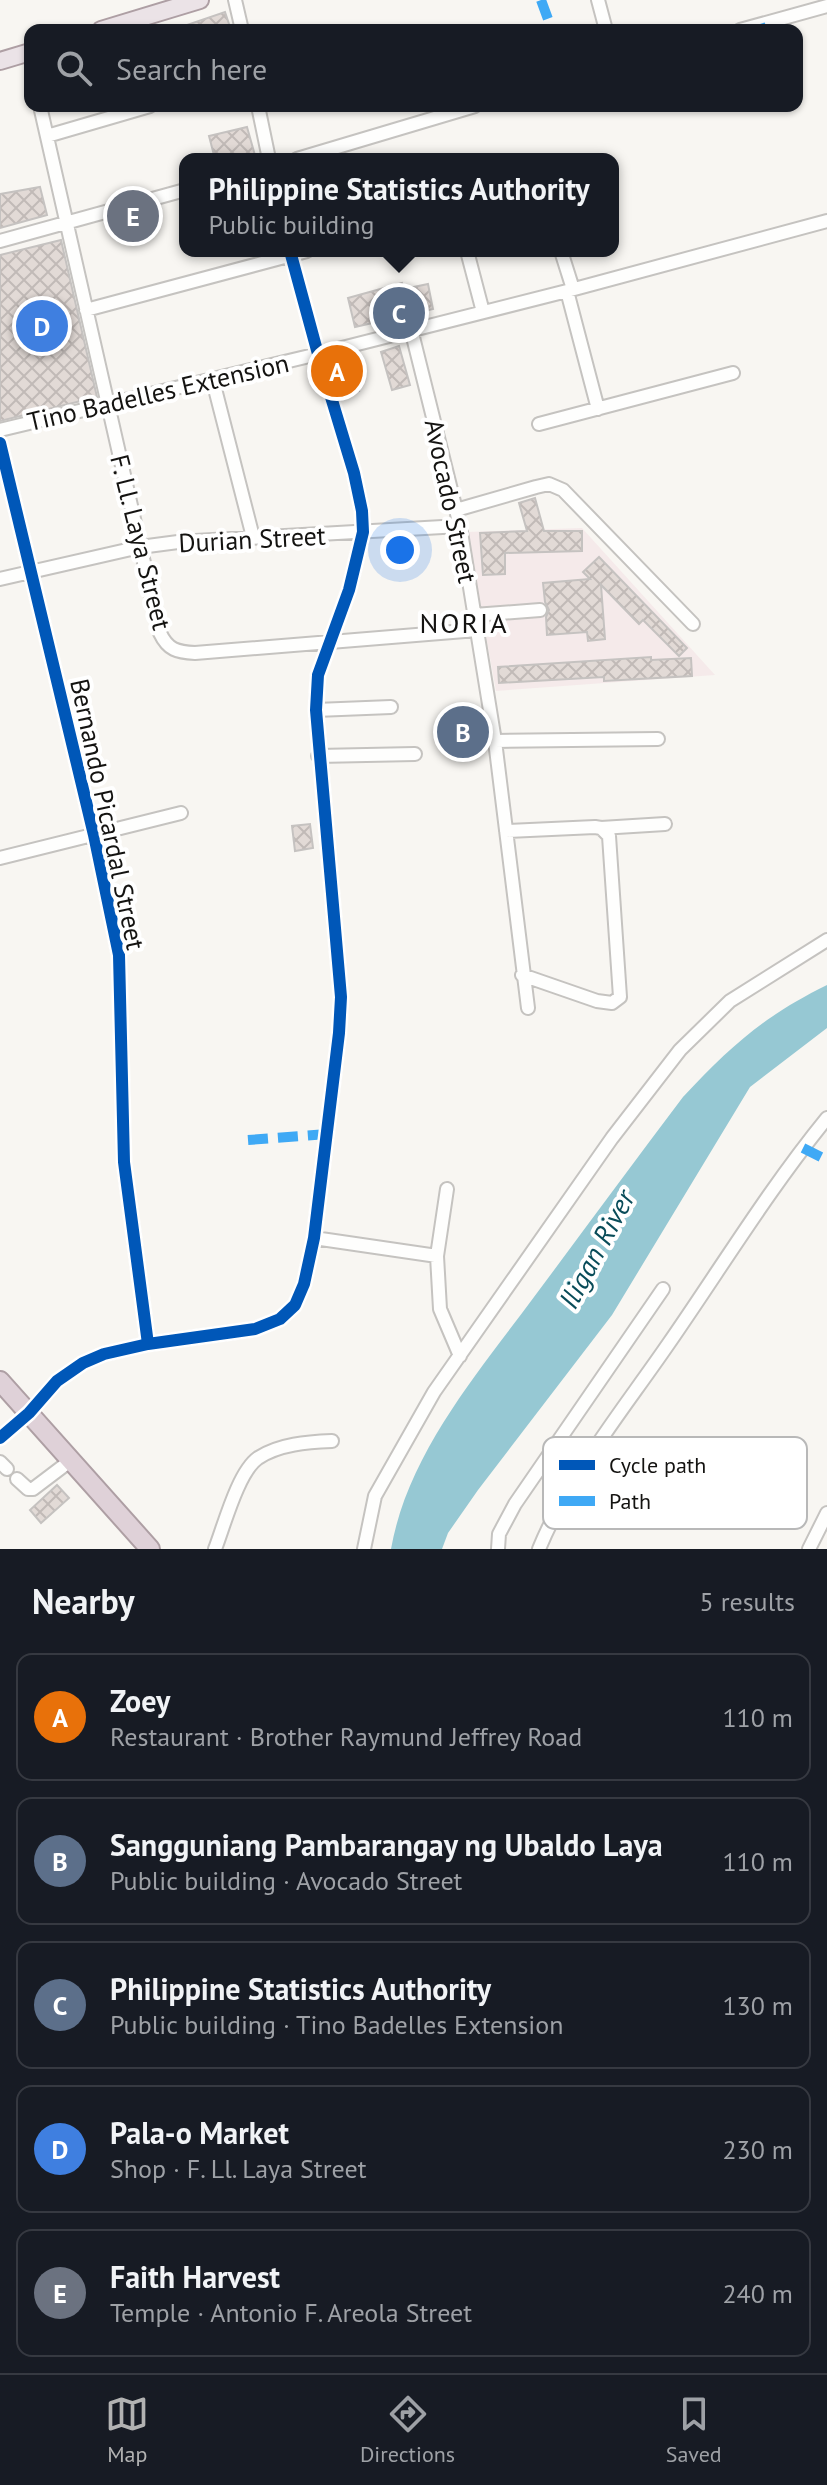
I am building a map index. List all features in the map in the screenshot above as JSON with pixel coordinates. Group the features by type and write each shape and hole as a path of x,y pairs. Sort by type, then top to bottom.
{"highway":[{"path":"0,1381 150,1549"}],"main road":[{"path":"120,24 190,2"},
{"path":"0,61 24,58"}],"street":[{"path":"235,0 241,24"},
{"path":"598,0 604,24"},
{"path":"791,0 795,15"},
{"path":"762,24 827,6"},
{"name":"F. Ll. Laya Street","path":"41,112 160,633 171,649 195,653 329,643"},
{"path":"47,136 129,112"},
{"path":"259,112 268,153"},
{"path":"317,153 455,112"},
{"path":"0,241 179,192"},
{"name":"Tino Badelles Extension","path":"0,430 213,381 827,221"},
{"path":"86,310 277,257"},
{"path":"0,1438 29,1413 57,1381 83,1363 104,1354 148,1344 255,1329 280,1319 295,1305 304,1284 314,1238 341,997 318,756 318,675 349,590 363,532 354,473 292,257"},
{"path":"469,257 483,312"},
{"path":"562,257 598,409"},
{"name":"Avocado Street","path":"411,329 460,526 495,741 528,1008"},
{"path":"539,424 733,373"},
{"path":"213,381 253,537"},
{"name":"Bernando Picardal Street","path":"0,443 94,835 119,955 124,1162 148,1344"},
{"path":"456,510 536,487 557,486 693,624"},
{"name":"Durian Street","path":"0,579 140,547 253,537 460,526"},
{"path":"474,615 540,610"},
{"path":"329,643 477,630"},
{"path":"316,710 391,707"},
{"path":"495,741 658,739"},
{"path":"318,756 415,754"},
{"path":"0,858 181,813"},
{"path":"506,831 665,824"},
{"path":"522,975 597,1001 612,1003 620,997 609,836 601,828"},
{"path":"364,1549 375,1496 434,1392 612,1138 680,1050 730,1001 827,940"},
{"path":"602,1437 775,1186 827,1118"},
{"path":"447,1189 437,1256 440,1309 460,1356"},
{"path":"314,1238 437,1256"},
{"path":"561,1437 663,1289"},
{"path":"215,1549 244,1475 256,1459 278,1449 332,1441"},
{"path":"17,1479 28,1489 33,1489 70,1461"},
{"path":"498,1549 499,1534 543,1463"},
{"path":"809,1549 827,1513"},
{"path":"539,1549 547,1529"}],"shaded area":[{"path":"582,528 715,675 496,691 467,532"}],"water":[{"name":"Iligan River","path":"827,985 827,1028 750,1087 612,1315 478,1490 448,1533 442,1549 391,1549 413,1480 448,1416 683,1097 749,1034 785,1008"}],"building":[{"path":"225,12 229,24 190,24"},
{"path":"247,127 254,153 213,153 209,136"},
{"path":"40,187 47,215 0,228 0,194"},
{"path":"61,240 97,397 0,421 0,255"},
{"path":"402,283 404,289 428,284 433,309 355,327 348,298"},
{"path":"399,346 410,385 392,390 381,352"},
{"path":"352,364 359,391 340,396 333,369"},
{"path":"535,498 544,531 582,531 582,551 505,553 505,574 483,575 480,533 527,531 519,503"},
{"path":"599,557 687,648 679,656 643,620 639,624 601,585 605,639 588,641 587,632 547,635 546,617 549,610 543,583 590,579 583,572"},
{"path":"651,657 651,660 691,658 692,676 499,683 498,667"},
{"path":"464,717 466,735 444,737 442,719"},
{"path":"310,824 313,848 295,851 292,826"},
{"path":"57,1485 69,1498 41,1523 30,1510"}],"marked path":[{"path":"541,0 550,24"},
{"path":"248,1140 327,1134"},
{"path":"803,1148 827,1160"}],"cycle path":[{"path":"0,1438 29,1413 57,1381 83,1363 104,1354 148,1344 255,1329 280,1319 295,1305 304,1284 314,1238 341,997 316,710 318,675 349,590 363,532 354,473 292,257"},
{"path":"0,443 94,835 119,955 124,1162 148,1344"}],"place":[{"name":"Faith Harvest","path":"133,216"},
{"name":"Philippine Statistics Authority","path":"399,313"},
{"name":"Pala-o Market","path":"42,326"},
{"name":"Zoey","path":"337,371"},
{"name":"Sangguniang Pambarangay ng Ubaldo Laya","path":"463,732"}],"district":[{"name":"NORIA","path":"464,622"}]}
